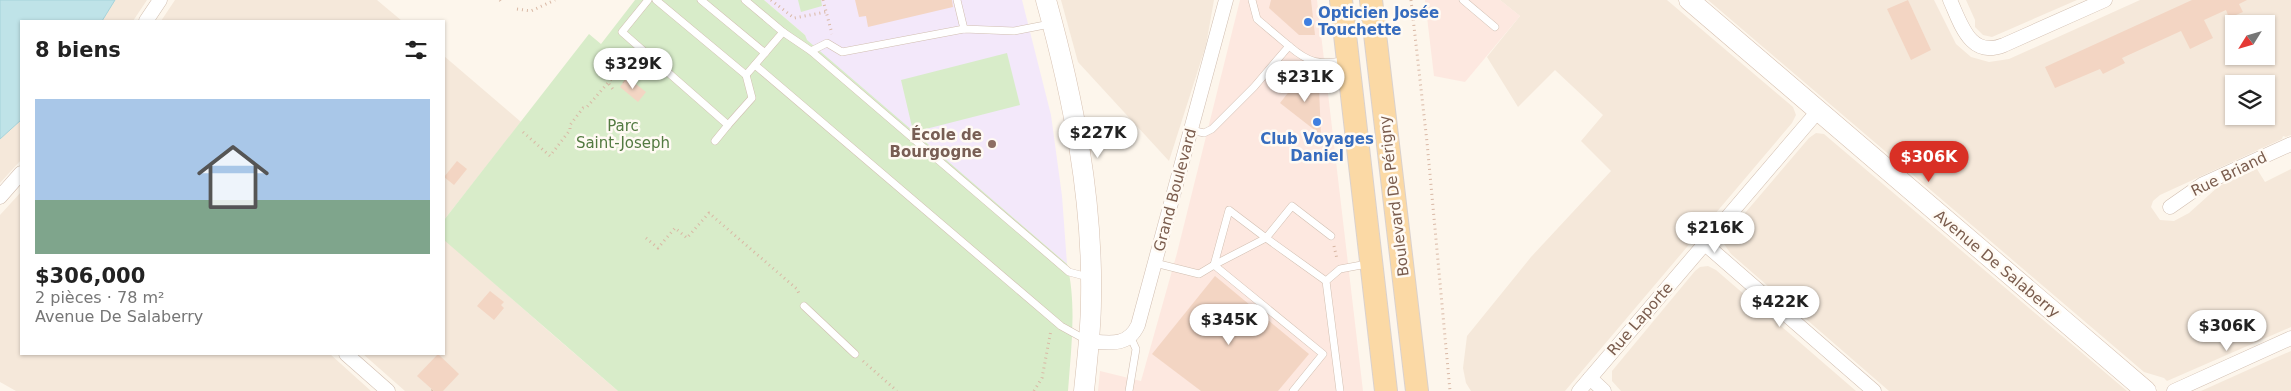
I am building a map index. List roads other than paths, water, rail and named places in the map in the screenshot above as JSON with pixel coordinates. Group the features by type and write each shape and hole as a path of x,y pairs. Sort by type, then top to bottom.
{"main road":[{"name":"Boulevard De Périgny","path":"1341,0 1386,391"},
{"name":"Boulevard De Périgny","path":"1371,0 1417,391"}],"street":[{"path":"147,20 160,0"},
{"path":"1046,0 1076,125 1087,217 1091,277 1084,391"},
{"name":"Grand Boulevard","path":"1130,336 1138,324 1226,0"},
{"name":"Avenue De Salaberry","path":"1690,0 2146,391"},
{"path":"1950,0 1970,39 1980,47 1990,49 2105,0"},
{"name":"Rue Laporte","path":"1579,391 1818,111"},
{"name":"Rue Briand","path":"2170,207 2203,184 2291,144"},
{"path":"0,197 20,174"},
{"path":"1704,244 1874,391"},
{"path":"1088,341 1117,343 1130,336"},
{"path":"2174,391 2291,338"},
{"path":"347,355 388,391"},
{"path":"1590,378 1604,391"}],"lane":[{"path":"648,0 622,32 728,125"},
{"path":"656,0 746,75 752,98 715,141"},
{"path":"701,0 765,53"},
{"path":"745,0 783,32 811,51 1069,272 1091,277"},
{"path":"957,0 964,29"},
{"path":"1252,0 1257,19 1311,62 1348,61"},
{"path":"1463,0 1495,27"},
{"path":"811,51 827,43 842,52 964,29 1014,31 1034,29 1053,23"},
{"path":"746,75 783,32"},
{"path":"1191,130 1204,133 1212,129 1254,87 1289,46"},
{"path":"755,65 1056,322 1069,332 1088,341"},
{"path":"1155,263 1199,274 1266,238 1292,206 1331,236"},
{"path":"1214,265 1229,210 1326,281 1340,391"},
{"path":"1326,281 1340,269 1371,264"},
{"path":"1214,265 1324,354 1335,353"},
{"path":"804,306 855,354"},
{"path":"1129,391 1136,354 1136,345 1130,336"},
{"path":"1293,391 1324,354"}],"water":[{"path":"0,0 115,0 103,20 20,20 20,121 0,139"}],"place":[{"name":"Opticien Josée Touchette","path":"1308,22"},
{"name":"Club Voyages Daniel","path":"1317,122"},
{"name":"École de Bourgogne","path":"992,144"}],"park label":[{"name":"Parc Saint-Joseph","path":"623,134"}]}
